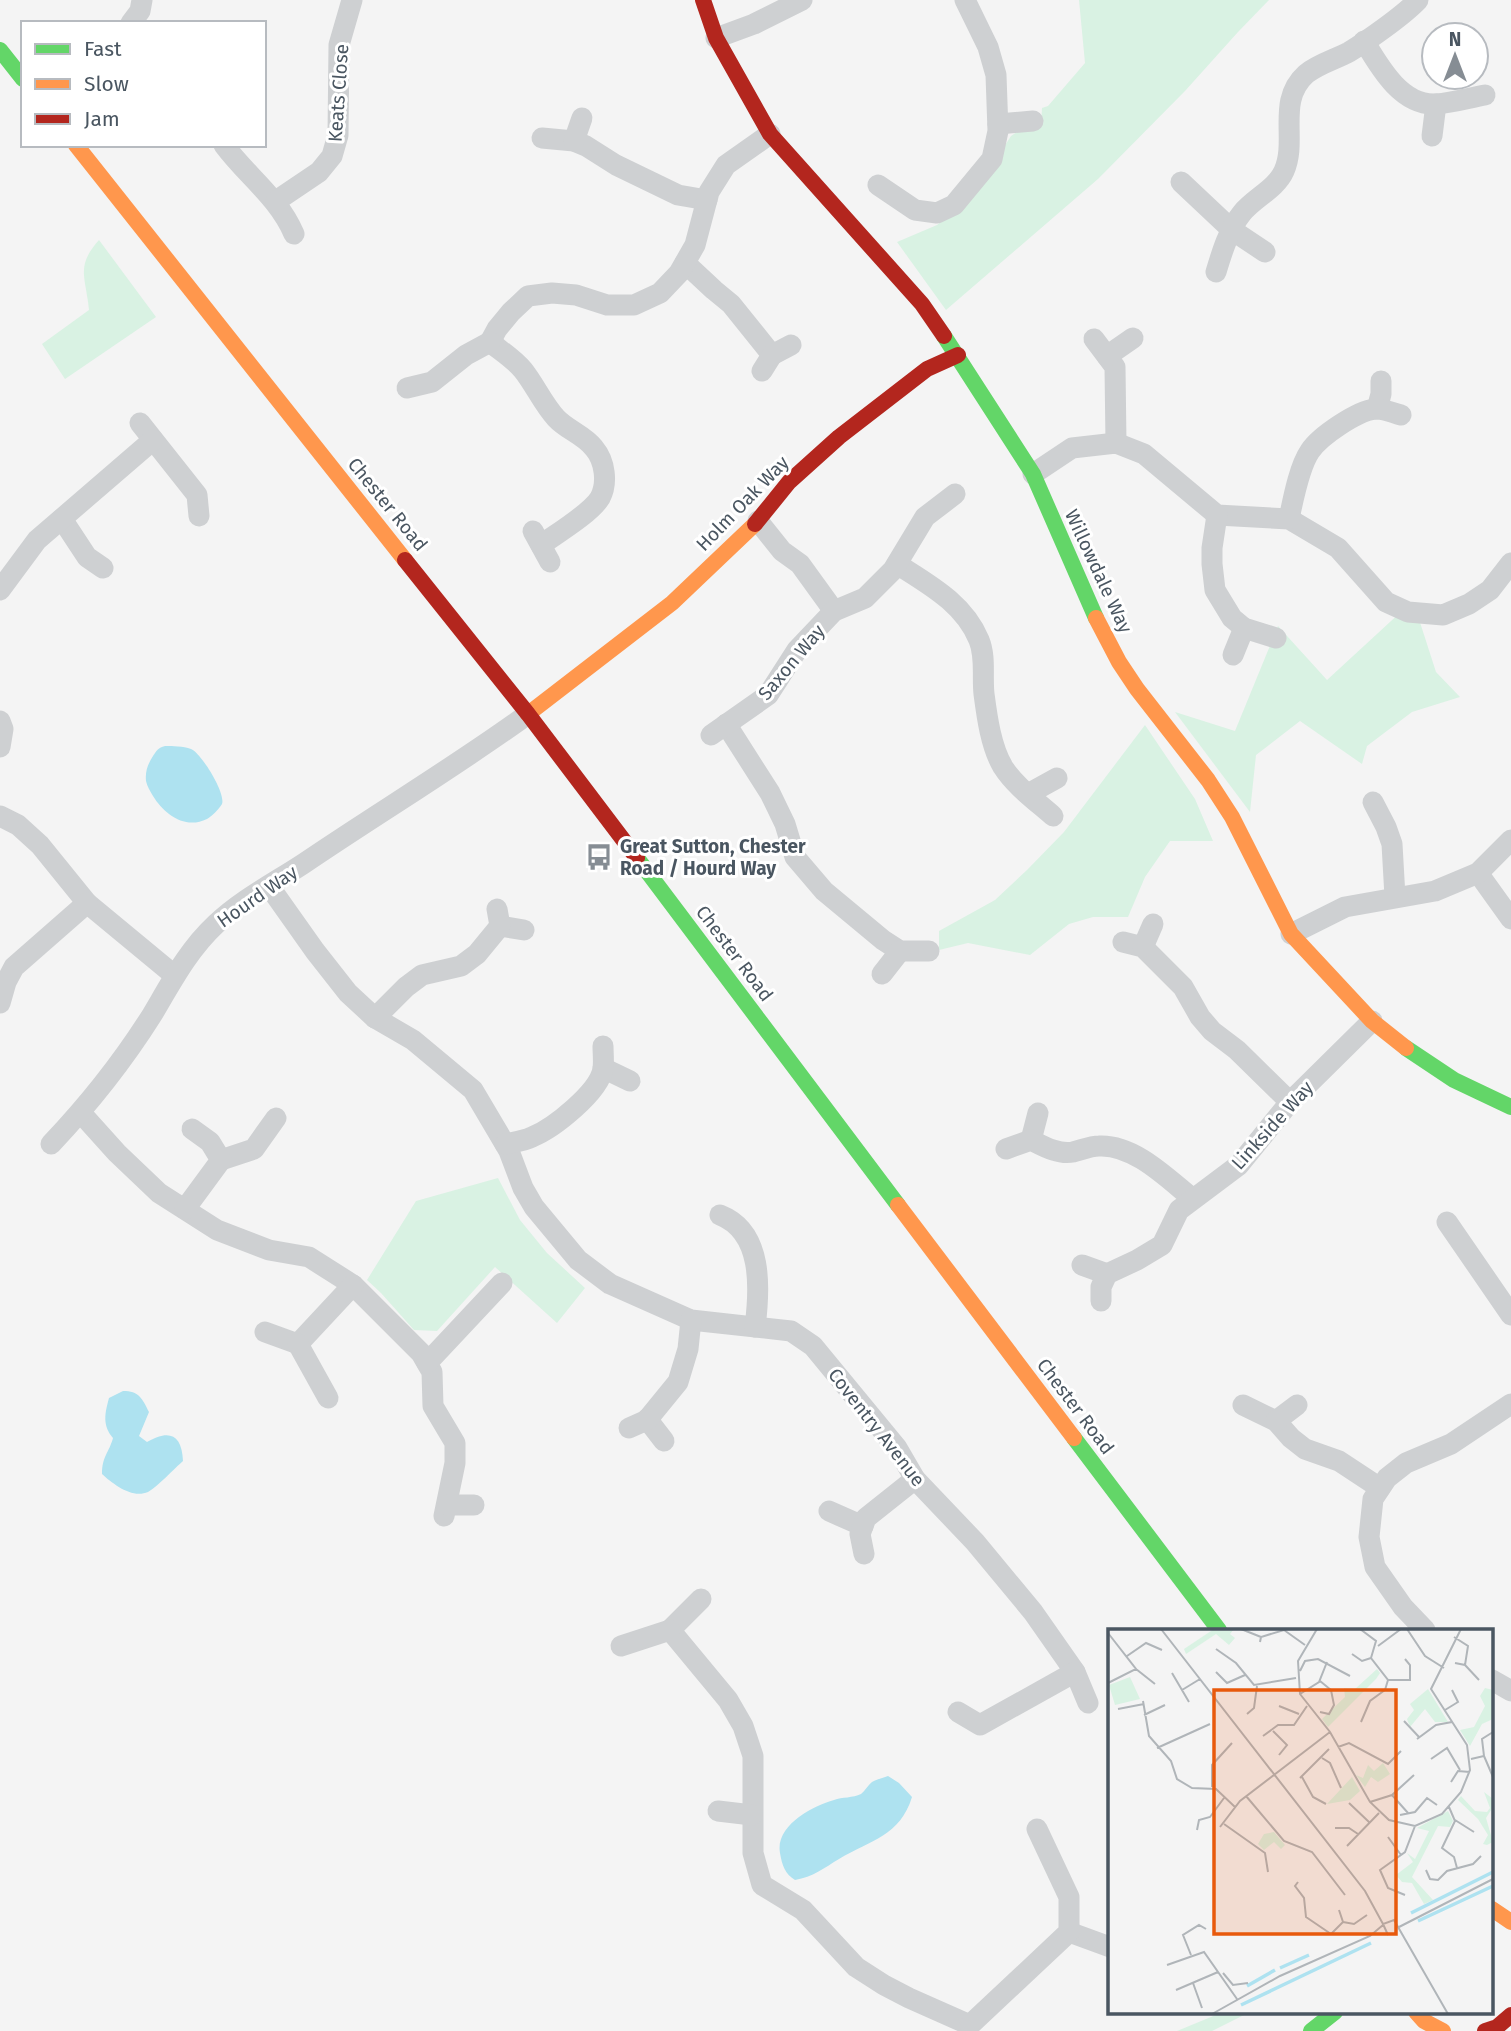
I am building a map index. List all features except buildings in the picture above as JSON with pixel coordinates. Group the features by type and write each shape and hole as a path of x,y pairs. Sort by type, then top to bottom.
{"main road":[{"name":"Willowdale Way","path":"703,0 716,38 770,134 922,304 958,355 1033,474 1100,628 1119,662 1137,690 1208,780 1232,817 1291,934 1373,1021 1407,1049 1454,1080 1511,1107"},
{"path":"0,50 21,76"},
{"name":"Chester Road","path":"78,147 528,714 1218,1629"},
{"name":"Holm Oak Way","path":"528,714 672,604 758,521 789,482 839,437 927,369 958,355"},
{"path":"1494,1910 1511,1922"},
{"path":"1311,2031 1332,2014"},
{"path":"1418,2014 1424,2021 1443,2031"},
{"path":"1485,2031 1497,2027 1511,2015"}],"street":[{"path":"132,21 140,11 142,0"},
{"name":"Keats Close","path":"276,201 319,172 332,156 338,135 339,45 352,0"},
{"path":"716,38 754,24 802,0"},
{"path":"878,185 915,211 937,213 954,205 992,159 998,124 996,75 988,47 965,0"},
{"path":"1216,272 1223,248 1242,213 1272,186 1284,171 1288,152 1289,106 1294,92 1306,74 1350,51 1418,0"},
{"path":"1364,41 1383,72 1401,90 1420,103 1436,104 1485,95"},
{"path":"1432,136 1436,104"},
{"path":"574,142 582,118"},
{"path":"998,124 1033,121"},
{"path":"407,388 432,382 466,355 490,342 504,320 528,296 552,293 576,295 607,305 634,305 660,293 679,273 695,245 709,192 726,165 770,134"},
{"path":"542,138 586,146 616,165 678,195 706,201"},
{"path":"225,147 276,201 294,234"},
{"path":"1181,182 1232,230 1265,252"},
{"path":"685,263 731,304 767,363 791,345"},
{"path":"1116,443 1115,367 1101,347 1133,338"},
{"path":"490,342 520,366 558,421 593,445 602,459 605,478 600,498 583,515 541,546"},
{"path":"1377,409 1381,381"},
{"path":"1289,519 1298,482 1310,451 1324,437 1359,414 1377,409 1401,415"},
{"path":"0,590 37,540 62,519 146,432 197,495 199,516"},
{"path":"1033,474 1072,448 1116,443 1144,454 1217,515 1289,519 1338,548 1386,602 1408,612 1443,615 1469,604 1490,590 1511,563"},
{"name":"Saxon Way","path":"900,951 824,891 795,856 785,824 770,793 719,730 768,695 797,650 834,611 866,598 897,564 925,517 955,494"},
{"path":"1217,515 1212,548 1215,590 1233,618 1244,628 1276,638"},
{"path":"62,519 89,566"},
{"name":"Saxon Way","path":"758,521 782,551 800,564 834,611"},
{"path":"897,564 942,593 963,613 979,639 983,655 984,694 992,738 1002,765 1014,782 1053,816"},
{"path":"1233,655 1244,628"},
{"name":"Hourd Way","path":"51,1144 81,1113 151,1016 174,975 215,924 373,817 474,754 528,714"},
{"path":"0,721 3,729 0,747"},
{"path":"1028,794 1057,778"},
{"path":"1373,802 1392,844 1395,897"},
{"path":"0,816 18,825 40,845 87,903 174,975"},
{"path":"1291,934 1345,907 1435,891 1478,873 1511,840"},
{"path":"1478,873 1511,919"},
{"name":"Coventry Avenue","path":"269,886 348,993 375,1018 413,1040 473,1090 505,1144 534,1207 578,1259 610,1284 691,1320 791,1331 813,1346 897,1448 915,1479 975,1542 1033,1612 1074,1672 1088,1703"},
{"path":"0,1003 14,967 87,903"},
{"path":"375,1018 422,975 461,966 477,954 499,917 524,930"},
{"path":"1153,924 1133,944 1183,987 1200,1017 1212,1031 1237,1050 1290,1102"},
{"path":"882,974 900,951 929,951"},
{"name":"Linkside Way","path":"1107,1275 1162,1245 1179,1210 1239,1165 1290,1102 1373,1021"},
{"path":"505,1144 533,1137 565,1116 600,1079 603,1046"},
{"path":"603,1068 630,1081"},
{"path":"81,1113 117,1153 159,1193 217,1230 269,1250 309,1257 353,1285 421,1353 432,1372 433,1406 456,1443 455,1464 445,1511 474,1505"},
{"path":"1031,1140 1038,1113"},
{"path":"185,1209 221,1160 254,1149 276,1118"},
{"path":"192,1129 209,1142 221,1160"},
{"path":"1006,1149 1031,1140 1050,1149 1068,1153 1100,1145 1124,1150 1152,1166 1193,1199"},
{"path":"733,1215 754,1255 759,1298 755,1327"},
{"path":"1447,1222 1511,1315"},
{"path":"1082,1265 1107,1275 1101,1287 1101,1301"},
{"path":"427,1363 502,1283"},
{"path":"298,1345 353,1285"},
{"path":"664,1441 638,1424 678,1382 688,1349 691,1320"},
{"path":"265,1332 298,1345 328,1398"},
{"path":"1424,1629 1403,1607 1375,1567 1369,1537 1373,1499 1387,1478 1406,1463 1451,1444 1511,1404"},
{"path":"1243,1405 1276,1421 1305,1449 1339,1461 1380,1488"},
{"path":"1276,1421 1297,1405"},
{"path":"864,1554 860,1534 866,1518 915,1479"},
{"path":"829,1511 863,1526"},
{"path":"621,1646 670,1630 701,1599"},
{"path":"670,1630 728,1700 743,1726 753,1756 753,1853 762,1885 803,1910 853,1964 865,1973 971,2028 1069,1931 1069,1897 1037,1829"},
{"path":"958,1712 977,1734 1074,1672"},
{"path":"1494,1680 1511,1691"},
{"path":"718,1811 752,1815"},
{"path":"1069,1931 1108,1946"}],"green space":[{"path":"1079,0 1269,0 1185,91 1098,179 946,310 897,242 937,225 971,198 1011,136 1023,128 1041,126 1042,108 1048,106 1085,63"},
{"path":"99,240 156,317 65,379 42,344 89,310 84,265"},
{"path":"1403,610 1417,613 1436,672 1460,697 1412,712 1367,746 1362,764 1300,721 1256,755 1250,812 1175,712 1235,731 1278,626 1327,680"},
{"path":"1145,725 1195,799 1213,841 1170,841 1145,877 1128,917 1093,917 1069,924 1030,955 968,943 939,950 939,931 995,900 1027,870 1064,832"},
{"path":"498,1178 520,1220 547,1253 585,1288 557,1323 495,1267 437,1331 414,1330 367,1280 416,1201"},
{"path":"1218,2014 1246,2014 1212,2031 1177,2031"}],"water":[{"path":"165,746 191,749 212,774 220,791 222,804 207,819 191,823 176,818 163,809 151,792 146,781 147,768 157,751"},
{"path":"123,1391 139,1396 149,1412 139,1436 147,1442 162,1436 173,1436 182,1452 183,1461 156,1486 142,1494 123,1489 102,1474 104,1459 113,1438 106,1424 109,1398"},
{"path":"888,1776 912,1797 907,1810 892,1829 813,1874 795,1880 789,1875 784,1869 780,1843 789,1826 806,1812 837,1799 861,1794 872,1782"}],"traffic: fast":[{"path":"0,50 21,76"},
{"path":"944,336 1033,474 1096,618"},
{"path":"637,858 898,1205"},
{"path":"1406,1048 1454,1080 1511,1107"},
{"path":"1074,1438 1218,1629"},
{"path":"1311,2031 1332,2014"}],"traffic: slow":[{"path":"78,147 405,560"},
{"path":"528,714 672,603 755,524"},
{"path":"1096,618 1137,689 1208,780 1232,817 1291,934 1372,1021 1406,1048"},
{"path":"898,1205 1074,1438"},
{"path":"1494,1910 1511,1922"},
{"path":"1418,2014 1424,2021 1443,2031"}],"traffic: jam":[{"path":"703,0 716,38 770,134 922,304 944,336"},
{"path":"755,524 789,482 839,437 927,369 958,355"},
{"path":"405,560 528,714 637,858"},
{"path":"1485,2031 1497,2027 1511,2015"}],"place":[{"name":"Great Sutton, Chester Road / Hourd Way","path":"599,857"}]}
